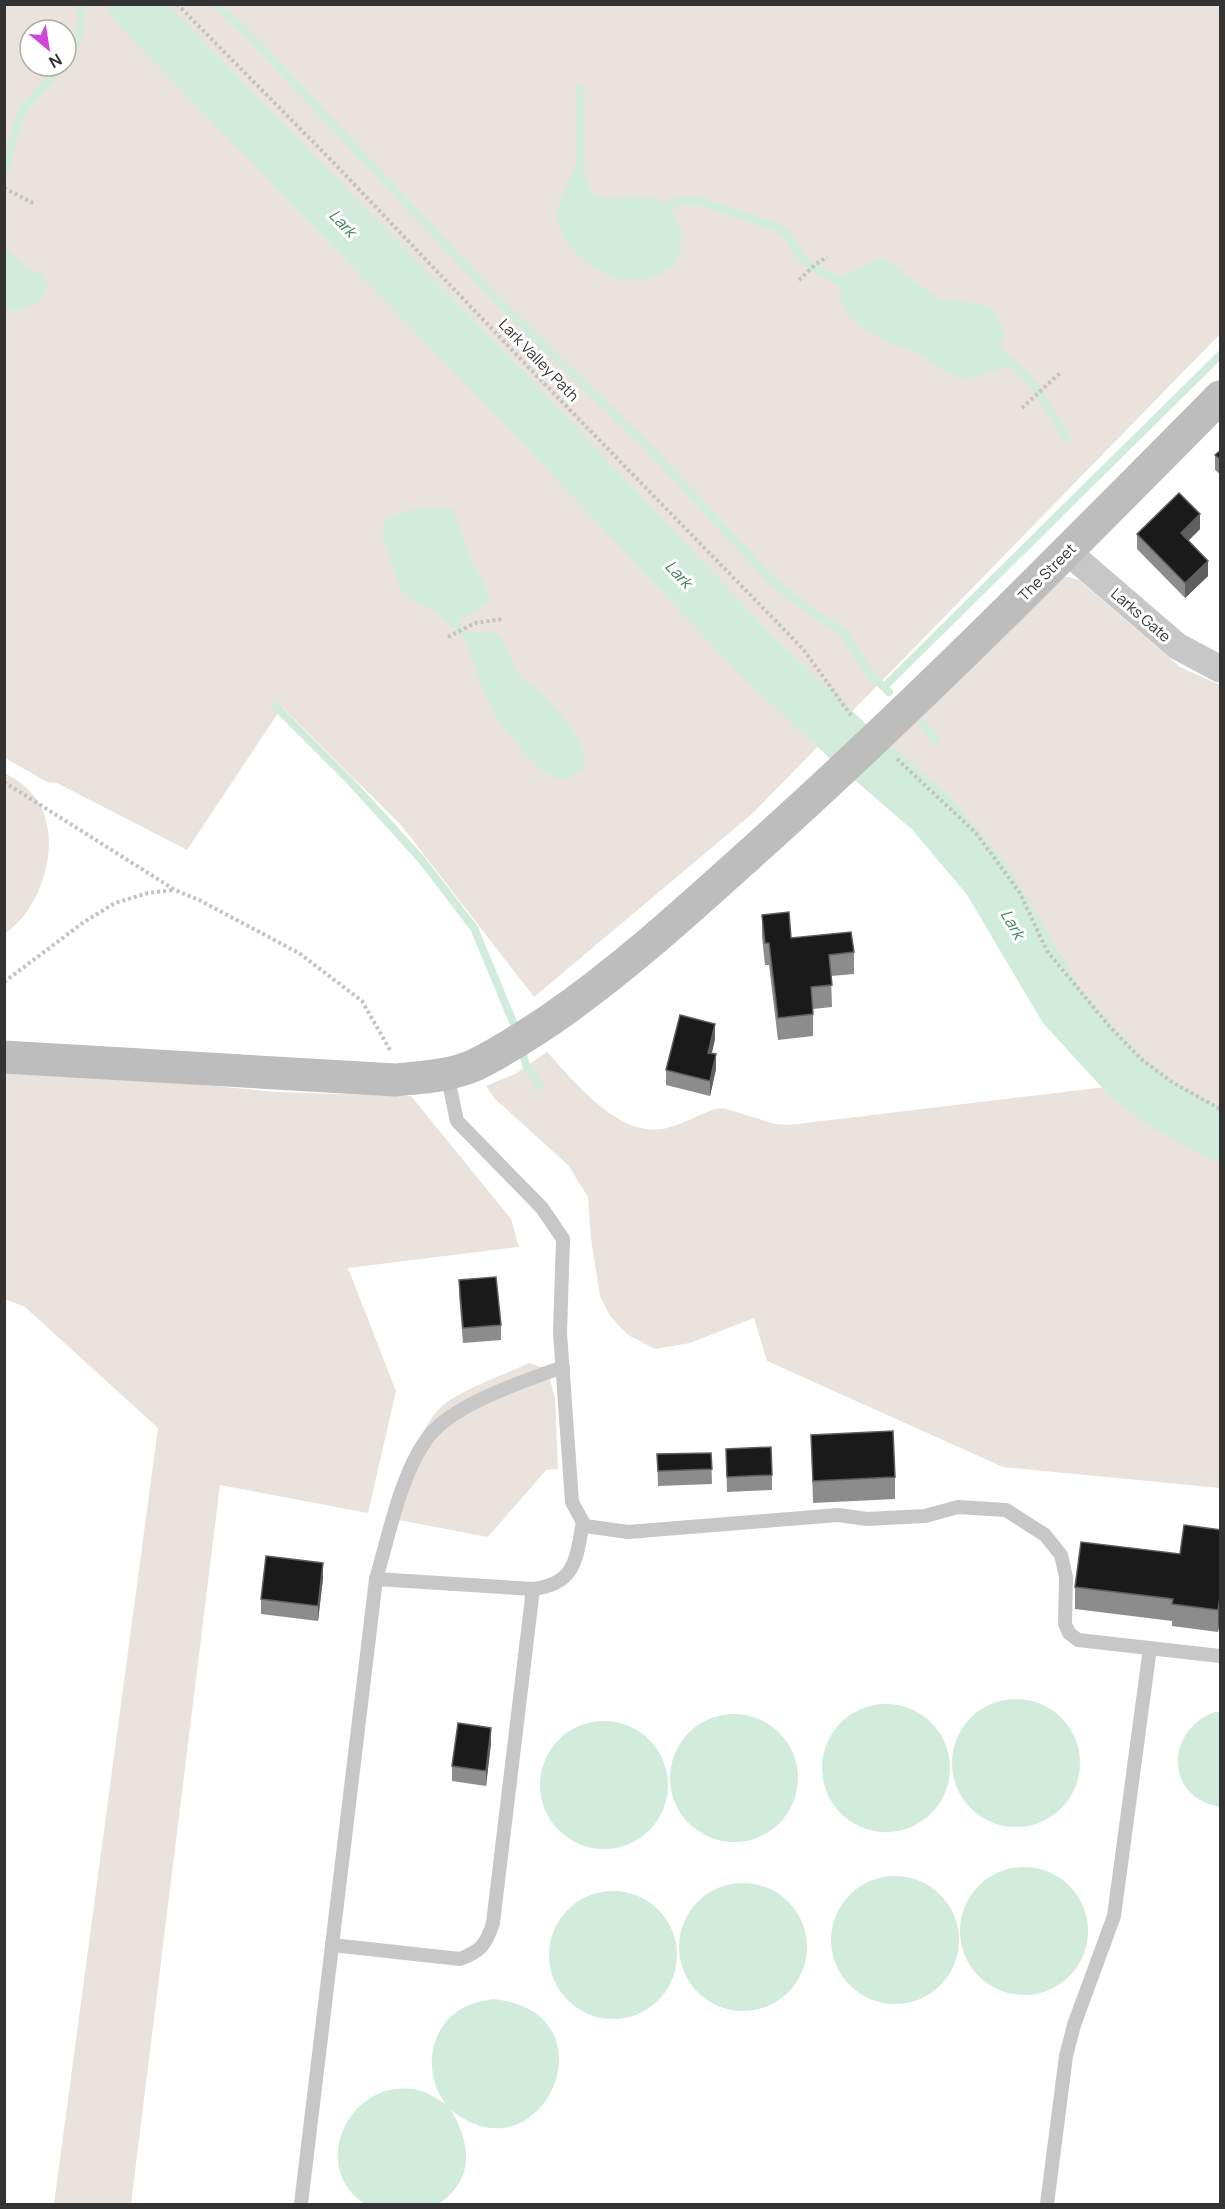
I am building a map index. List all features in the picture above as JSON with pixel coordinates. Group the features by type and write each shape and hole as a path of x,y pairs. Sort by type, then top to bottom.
{"main road":[{"name":"The Street","path":"4,1057 395,1080 447,1074 473,1066 513,1044 620,968 744,860 942,676 1221,396"}],"street":[{"name":"Larks Gate","path":"1068,552 1177,646 1221,669"}],"lane":[{"path":"447,1074 457,1121 542,1208 563,1239 560,1333 572,1502 585,1526 628,1532 838,1515 867,1520 926,1516 958,1507 1006,1510 1045,1535 1061,1555 1066,1577 1065,1624 1069,1633 1078,1640 1221,1656"},
{"path":"301,2205 376,1579 409,1469 429,1436 450,1416 488,1397 563,1367"},
{"path":"376,1579 532,1589 554,1584 561,1581 570,1571 577,1556 584,1522"},
{"path":"332,1945 460,1959 477,1953 487,1940 493,1923 532,1589"},
{"path":"1047,2205 1066,2056 1074,2025 1113,1916 1150,1648"}],"path":[{"name":"Lark Valley Path","path":"177,4 331,160 803,649 856,722 868,728 867,747 892,755 976,833 1020,893 1047,951 1108,1026 1141,1059 1172,1082 1221,1109"},
{"path":"6,189 35,204"},
{"path":"799,280 827,257"},
{"path":"1022,408 1060,373"},
{"path":"448,637 466,626 503,620"},
{"path":"4,782 175,890 199,900 299,953 362,1001 392,1053 395,1080"},
{"path":"4,982 84,922 114,903 148,893 175,890"}],"shaded area":[{"path":"5,5 1220,5 1220,334 753,813 534,997 401,825 282,707 187,850 57,783 47,782 5,758"},
{"path":"581,156 589,187 599,197 610,199 648,197 660,201 671,210 681,233 681,240 679,254 669,268 662,273 644,278 617,278 599,270 571,247 560,228 558,210"},
{"path":"4,246 25,267 45,275 47,287 43,296 29,307 17,310 5,309"},
{"path":"879,258 886,260 937,298 986,305 996,312 1004,335 1000,345 1019,368 1011,365 965,379 947,373 914,350 890,344 861,327 848,315 841,300 840,288 834,279"},
{"path":"424,507 452,509 469,555 490,598 484,606 467,615 460,622 465,633 486,632 497,635 504,643 519,675 556,709 577,737 581,747 583,769 568,779 558,779 544,772 528,757 495,717 466,640 437,613 409,598 400,589 383,537 385,520"},
{"path":"1063,577 1079,580 1180,667 1220,685 1220,1109 1172,1082 1141,1059 1109,1026 1047,951 1020,893 976,833 885,746"},
{"path":"5,773 18,781 37,800 44,814 49,844 48,861 38,892 22,918 5,934"},
{"path":"547,1052 600,1106 632,1125 649,1129 667,1128 714,1109 723,1108 775,1124 789,1125 1114,1086 1220,1154 1220,1488 1003,1467 767,1361 754,1318 690,1343 655,1349 628,1335 610,1316 600,1296 591,1239 588,1197 568,1165 495,1099 486,1086 515,1074"},
{"path":"5,1071 88,1074 276,1092 411,1096 511,1219 519,1247 348,1268 396,1391 368,1513 220,1485 131,2204 54,2204 158,1428 25,1307 5,1299"},
{"path":"529,1363 547,1369 555,1398 558,1469 546,1470 488,1537 388,1518 418,1442 442,1406 472,1388"},
{"path":"1016,1699 1040,1704 1061,1718 1075,1739 1080,1763 1075,1787 1061,1808 1040,1822 1016,1827 992,1822 971,1808 957,1787 952,1763 957,1739 971,1718 992,1704"},
{"path":"886,1704 910,1709 931,1723 945,1744 950,1768 945,1792 931,1813 910,1827 886,1832 862,1827 841,1813 827,1792 822,1768 827,1744 841,1723 862,1709"},
{"path":"1215,1712 1220,1712 1220,1807 1202,1801 1189,1791 1181,1778 1178,1763 1180,1748 1187,1734 1198,1721"},
{"path":"734,1714 758,1719 779,1733 793,1754 798,1778 793,1802 779,1823 758,1837 734,1842 710,1837 689,1823 675,1802 670,1778 675,1754 689,1733 710,1719"},
{"path":"604,1721 628,1726 649,1740 663,1761 668,1785 663,1809 649,1830 628,1844 604,1849 580,1844 559,1830 545,1809 540,1785 545,1761 559,1740 580,1726"},
{"path":"1024,1867 1048,1872 1069,1886 1083,1907 1088,1931 1083,1955 1069,1976 1048,1990 1024,1995 1000,1990 979,1976 965,1955 960,1931 965,1907 979,1886 1000,1872"},
{"path":"895,1876 919,1881 940,1895 954,1916 959,1940 954,1964 940,1985 919,1999 895,2004 871,1999 850,1985 836,1964 831,1940 836,1916 850,1895 871,1881"},
{"path":"743,1883 767,1888 788,1902 802,1923 807,1947 802,1971 788,1992 767,2006 743,2011 719,2006 698,1992 684,1971 679,1947 684,1923 698,1902 719,1888"},
{"path":"613,1891 637,1896 658,1910 672,1931 677,1955 672,1979 658,2000 637,2014 613,2019 589,2014 568,2000 554,1979 549,1955 554,1931 568,1910 589,1896"},
{"path":"493,1999 531,2010 552,2032 559,2059 553,2087 538,2111 514,2126 484,2127 451,2110 463,2135 466,2160 459,2183 439,2204 365,2204 348,2188 339,2169 338,2148 344,2128 356,2110 372,2097 393,2089 421,2091 446,2104 434,2080 432,2053 436,2040 450,2018 461,2009"}],"building":[{"path":"1221,450 1221,460 1215,455"},
{"path":"1179,493 1200,514 1181,533 1208,561 1185,583 1137,534"},
{"path":"789,912 791,938 851,932 854,952 829,955 832,985 811,987 813,1014 778,1018 769,943 765,943 762,915"},
{"path":"680,1015 715,1024 708,1053 716,1054 710,1081 666,1070"},
{"path":"496,1277 501,1325 463,1328 459,1280"},
{"path":"893,1431 895,1477 813,1481 811,1435"},
{"path":"771,1447 772,1475 727,1477 726,1449"},
{"path":"711,1453 712,1469 658,1471 657,1454"},
{"path":"1184,1525 1221,1530 1221,1590 1218,1610 1172,1604 1173,1599 1075,1587 1081,1542 1180,1554"},
{"path":"266,1556 323,1563 318,1606 261,1599"},
{"path":"458,1723 491,1728 486,1771 452,1766"}],"waterway":[{"path":"78,37 81,4"},
{"name":"Lark","path":"133,4 519,403 756,655 850,743 930,812 988,881 1063,1008 1127,1078 1165,1106 1220,1136"},
{"path":"215,4 251,37 499,302 647,446 772,581 810,611 843,632 869,673 889,692"},
{"path":"4,174 24,108 52,78"},
{"path":"580,88 580,165"},
{"path":"658,210 679,201 699,201 776,227 787,235 810,266 844,283"},
{"path":"884,687 1220,355"},
{"path":"1010,361 1034,385 1067,438"},
{"path":"275,706 350,781 421,859 474,928 518,1034"},
{"path":"923,724 935,740"},
{"path":"521,1047 526,1065 540,1086"}]}
